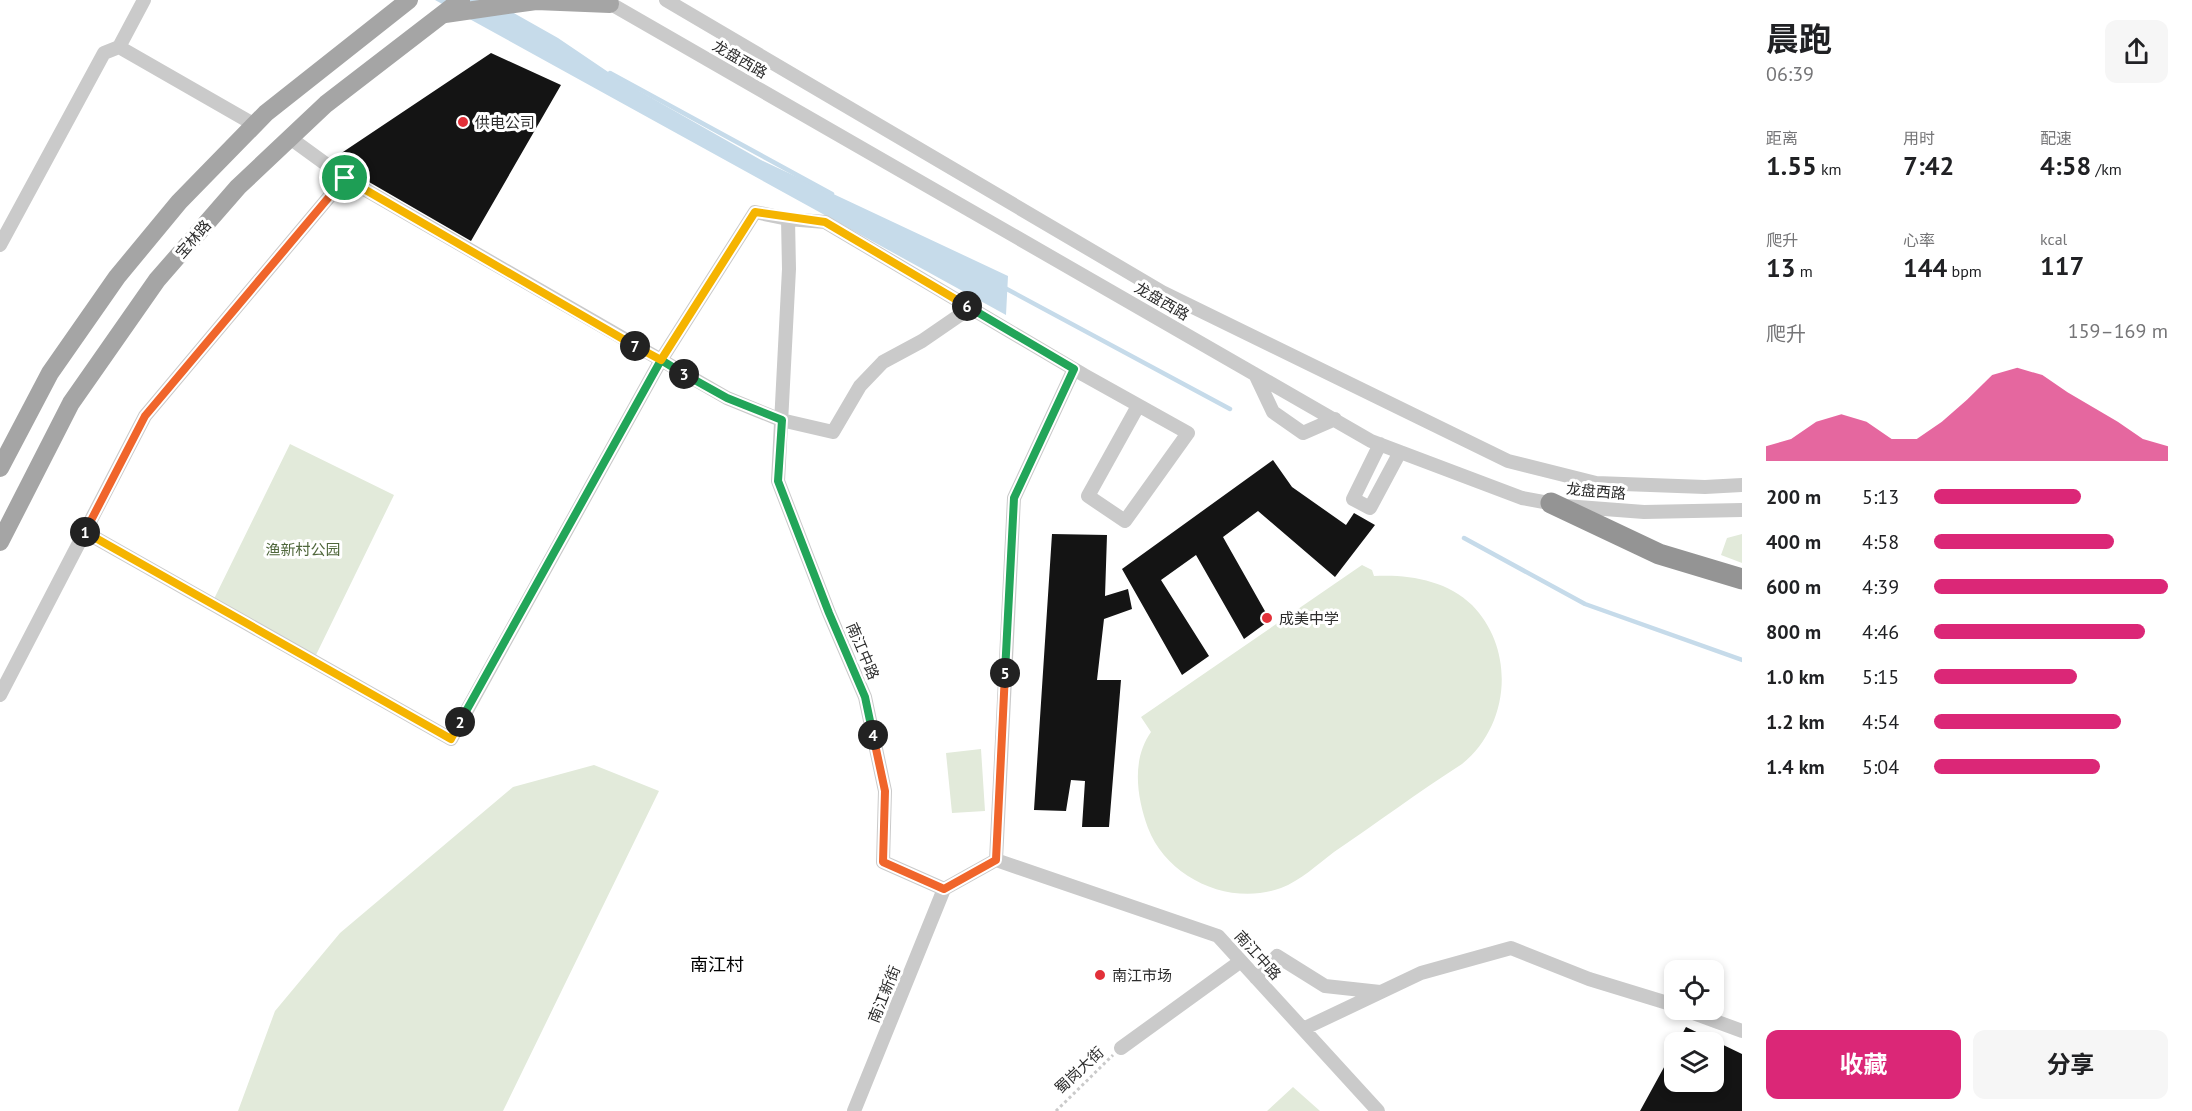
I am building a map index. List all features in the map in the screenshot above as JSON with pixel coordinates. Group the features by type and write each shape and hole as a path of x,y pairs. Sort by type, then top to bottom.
{"highway":[{"path":"1551,503 1659,554 1742,579"}],"main road":[{"name":"宝林路","path":"0,542 70,403 157,280 238,187 326,104 461,0"},
{"path":"0,468 50,373 117,277 179,202 255,124 407,1"},
{"path":"443,14 530,2 607,2"}],"street":[{"path":"0,245 104,53 119,46 144,0"},
{"name":"龙盘西路","path":"666,0 1162,291 1508,461 1596,483 1705,487 1742,485"},
{"name":"龙盘西路","path":"607,2 1380,444 1522,498 1644,512 1742,510"},
{"path":"119,46 255,124"},
{"path":"290,138 345,178 727,398 782,420 833,432 860,386 882,362 922,341 970,308"},
{"path":"0,695 145,416 345,178"},
{"path":"85,532 451,739 661,360 755,212 788,219 825,222 1074,369 1188,433 1125,521 1088,496 1138,405"},
{"name":"南江中路","path":"788,219 789,269 778,481 829,613 865,697 885,791 883,862 944,889"},
{"path":"944,889 996,860 1014,498 1074,369"},
{"path":"1254,372 1273,412 1303,433 1335,419"},
{"path":"1380,444 1353,499 1371,508 1400,452"},
{"name":"南江中路","path":"996,860 1218,936 1378,1111"},
{"name":"南江新街","path":"854,1111 944,889"},
{"path":"1304,1029 1421,973 1511,948 1589,979 1664,1002"},
{"path":"1256,978 1277,956 1325,986 1381,992"},
{"path":"1120,1048 1241,961"},
{"path":"1712,1020 1742,1031"}],"path":[{"name":"蜀岗大街","path":"1056,1111 1120,1048"}],"green space":[{"name":"渔新村公园","path":"290,444 394,495 316,655 212,603"},
{"path":"1742,534 1742,563 1721,555 1727,538"},
{"path":"1362,565 1372,570 1374,576 1400,576 1439,584 1462,596 1472,605 1486,623 1496,643 1501,665 1502,687 1498,708 1490,729 1478,748 1462,764 1288,885 1261,893 1241,894 1222,891 1202,884 1185,874 1170,861 1157,846 1148,828 1139,792 1138,767 1151,732 1141,717"},
{"path":"981,749 985,811 952,813 946,753"},
{"path":"594,765 659,791 503,1111 238,1111 275,1011 340,933 513,787"},
{"path":"1293,1087 1320,1111 1267,1111"}],"water":[{"path":"435,0 491,0 558,38 620,80 761,160 1008,276 1006,315"}],"building":[{"name":"供电公司","path":"491,53 561,85 471,241 331,160"},
{"path":"1273,460 1292,487 1346,525 1354,513 1375,525 1335,577 1258,511 1223,537 1270,620 1244,639 1196,555 1161,580 1209,656 1182,675 1122,569"},
{"path":"1052,534 1107,535 1105,596 1128,589 1132,609 1104,619 1097,680 1121,680 1109,827 1082,827 1085,781 1071,780 1066,811 1034,810"},
{"path":"1686,1027 1696,1032 1683,1032"},
{"path":"1724,1045 1742,1054 1742,1111 1640,1111 1664,1067 1664,1092 1724,1092"}],"waterway":[{"path":"610,73 832,194"},
{"path":"1003,287 1230,409"},
{"path":"1464,538 1585,604 1742,660"}],"place":[{"name":"供电公司","path":"463,122"},
{"name":"成美中学","path":"1267,618"},
{"name":"南江市场","path":"1100,975"}],"district":[{"name":"南江村","path":"717,964"}],"route":[{"path":"345,178 145,416 85,532 451,739 661,360 727,398 782,420 778,481 829,613 865,697 885,791 883,862 944,889 996,860 1014,498 1074,369 825,222 788,219 755,212 661,360 345,178"}]}
